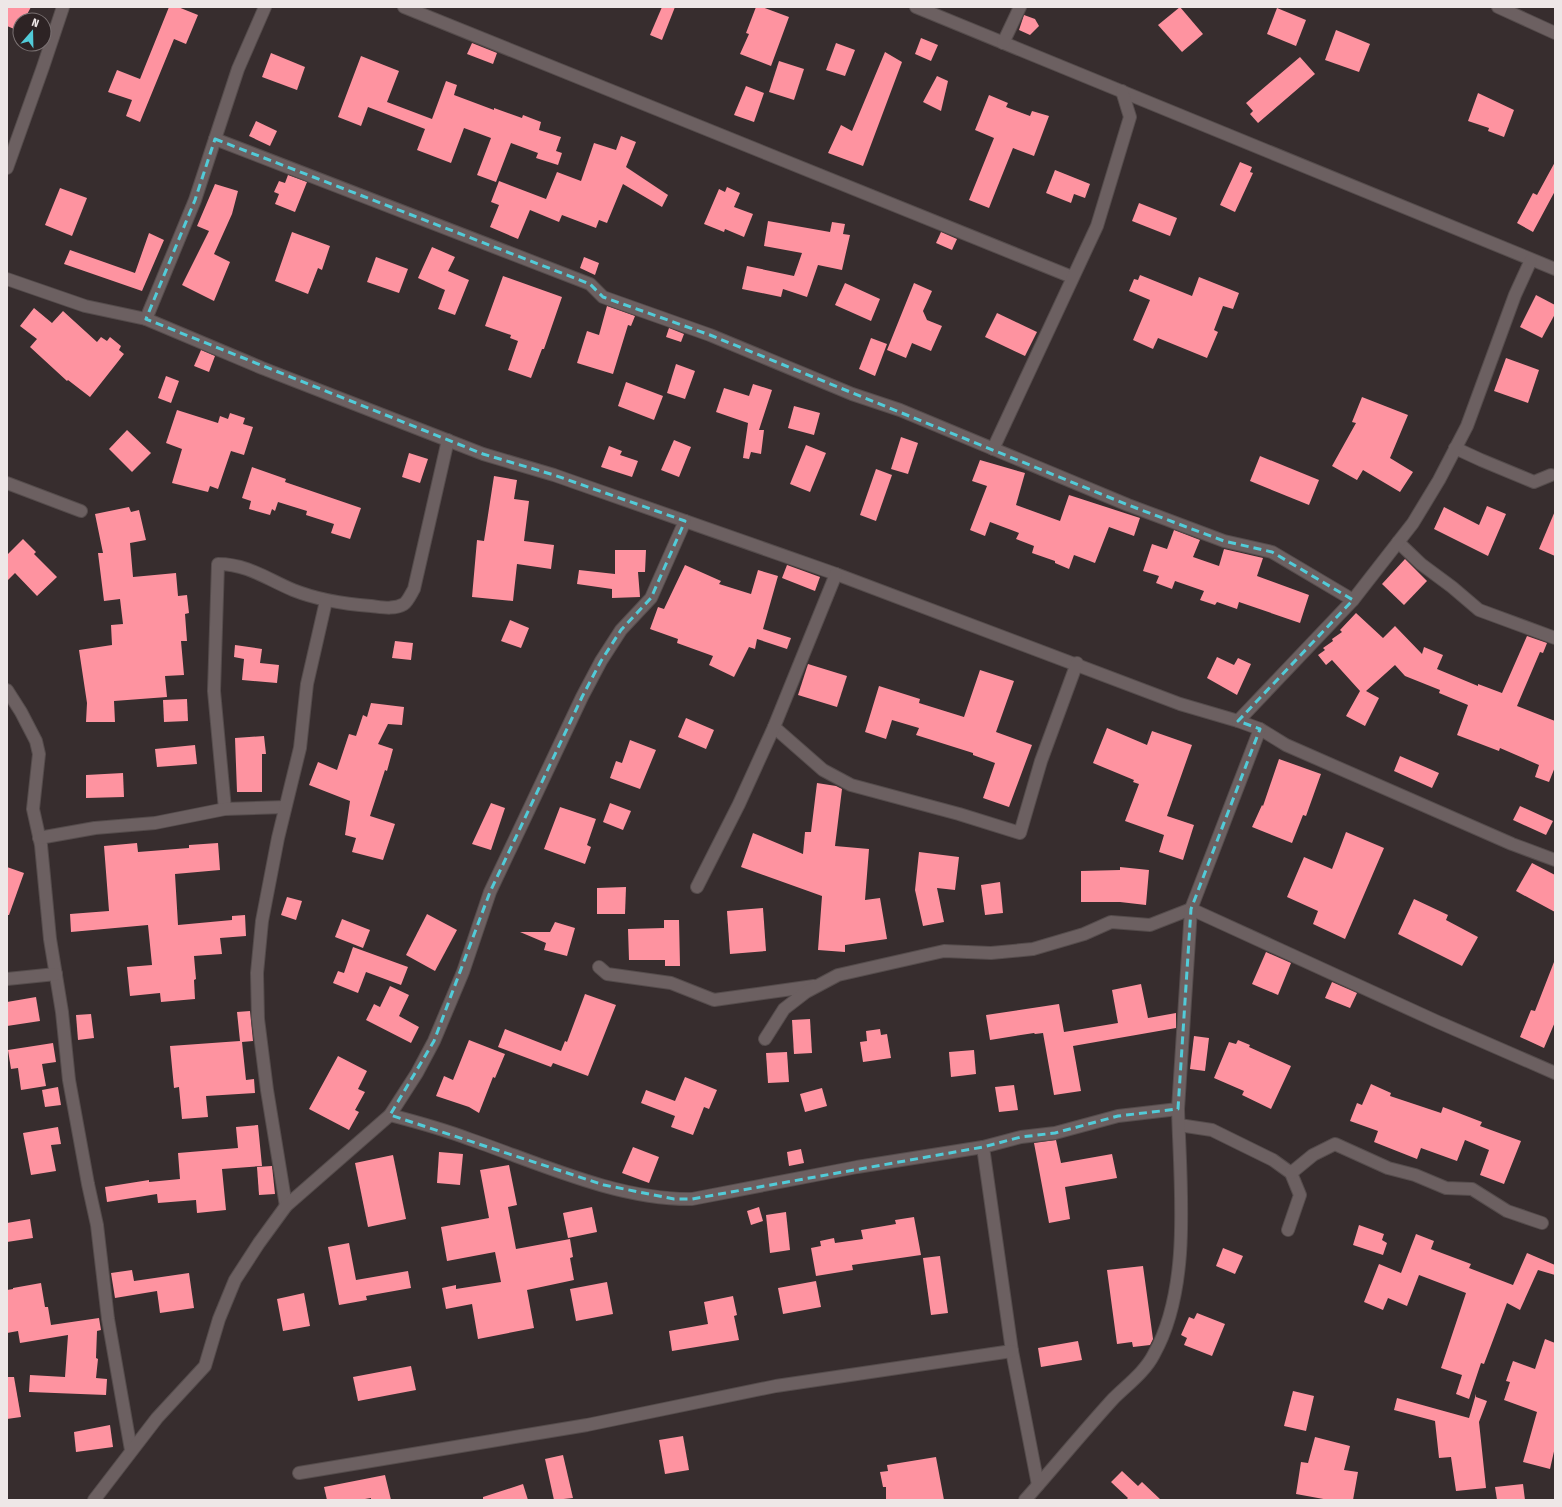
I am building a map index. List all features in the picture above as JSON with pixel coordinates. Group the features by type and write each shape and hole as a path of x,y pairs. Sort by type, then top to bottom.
{"street":[{"path":"7,168 44,67 62,7"},
{"path":"146,319 196,200 238,69 265,7"},
{"path":"404,7 1072,276"},
{"path":"916,7 1555,269"},
{"path":"1003,43 1020,7"},
{"path":"1498,7 1555,33"},
{"path":"993,449 1072,276 1097,226 1130,117 1122,91"},
{"path":"215,139 590,284 604,297 710,335 852,394 900,410 1128,505 1224,541 1272,552 1353,600"},
{"path":"1238,721 1353,600 1413,522 1455,448 1477,402 1514,295 1531,260"},
{"path":"7,279 85,306 146,319 262,368 482,454 554,475 685,520 1077,663 1180,704 1260,729 1286,745 1512,844 1554,859"},
{"path":"225,809 214,691 218,564 232,564 247,568 292,590 326,601 342,604 396,608 405,603 414,589 448,440"},
{"path":"1455,448 1534,482 1551,475"},
{"path":"7,483 81,511"},
{"path":"94,1500 157,1418 205,1366 219,1320 235,1280 259,1243 286,1206 390,1115 418,1073 463,972 490,892 582,697 600,661 621,630 651,598 685,520"},
{"path":"1398,542 1421,564 1452,587 1479,610 1555,638"},
{"path":"697,886 739,804 774,727 836,574"},
{"path":"286,1206 267,1090 258,1020 257,972 262,921 285,807 300,748 307,684 326,601"},
{"path":"774,727 823,770 851,785 959,814 1020,833 1041,761 1077,663"},
{"path":"7,690 21,712 36,741 39,754 33,809 39,838 69,1080 97,1224 108,1319 131,1450"},
{"path":"1026,1500 1154,1355 1174,1304 1179,1262 1181,1195 1178,1109 1191,909 1260,729"},
{"path":"39,838 95,828 155,823 225,809 285,807"},
{"path":"765,1039 784,1008 806,992 838,975 944,951 991,953 1033,949 1084,934 1111,922 1150,925 1191,909 1438,1022 1555,1073"},
{"path":"599,967 608,974 671,982 714,1000 819,985"},
{"path":"7,979 56,974"},
{"path":"390,1115 469,1138 533,1163 604,1185 674,1199 707,1196 857,1167 983,1147 1021,1137 1055,1133 1118,1116 1178,1109"},
{"path":"1179,1125 1212,1130 1254,1150 1291,1173 1300,1195 1288,1230"},
{"path":"1291,1173 1313,1155 1334,1144 1388,1168 1415,1175 1446,1188 1472,1189 1507,1211 1542,1223"},
{"path":"983,1147 1012,1351 1038,1485"},
{"path":"299,1472 587,1424 776,1386 1012,1351"}],"highlighted area":[{"path":"215,139 590,284 603,297 710,335 1128,505 1224,541 1272,552 1353,600 1238,721 1260,729 1191,909 1178,1109 1118,1116 1055,1133 1021,1137 983,1147 692,1199 674,1199 604,1185 390,1115 434,1041 490,892 582,697 601,661 621,630 651,598 685,521 554,475 483,454 146,319 195,200"}],"building":[{"path":"7,7 31,7 28,12 12,12 12,28 7,26"},
{"path":"169,7 178,7 198,15 186,44 174,39 140,122 126,116 132,100 108,92 117,70 140,79"},
{"path":"662,7 675,7 662,40 650,35"},
{"path":"756,7 762,7 789,17 771,66 740,54 749,34 746,33"},
{"path":"1180,7 1203,34 1182,52 1158,25"},
{"path":"1277,8 1306,20 1296,46 1267,34"},
{"path":"1024,15 1035,19 1039,26 1030,35 1019,30"},
{"path":"1336,30 1370,44 1359,72 1325,60"},
{"path":"921,38 938,45 931,61 915,54"},
{"path":"472,43 497,53 493,64 467,54"},
{"path":"836,43 855,50 845,76 826,70"},
{"path":"885,52 902,62 863,166 828,153 841,125 852,131"},
{"path":"271,53 305,67 297,90 262,77"},
{"path":"361,56 399,71 387,102 432,119 446,81 457,85 454,95 494,110 494,108 522,118 523,115 541,122 539,130 561,137 556,151 562,153 558,165 536,158 538,153 511,143 496,182 477,175 491,138 464,128 451,163 417,150 425,129 368,107 361,126 338,117"},
{"path":"1300,57 1315,74 1258,123 1250,114 1253,111 1246,103"},
{"path":"779,61 804,69 794,100 769,92"},
{"path":"937,76 948,81 941,111 923,102"},
{"path":"746,86 764,93 754,122 734,115"},
{"path":"1478,93 1514,110 1504,137 1488,131 1489,128 1468,121"},
{"path":"989,95 1008,103 1006,107 1030,116 1032,111 1049,116 1034,156 1013,148 989,208 969,200 994,138 975,130"},
{"path":"256,121 277,131 270,146 249,136"},
{"path":"621,136 636,142 626,167 668,195 662,207 623,184 607,223 599,220 596,228 562,215 559,222 530,210 518,239 490,227 499,205 491,202 499,181 546,199 557,172 581,181 594,143 616,150"},
{"path":"1240,162 1252,167 1250,172 1253,173 1235,212 1220,205"},
{"path":"1555,162 1555,191 1533,232 1517,223 1533,193 1537,195"},
{"path":"1055,170 1090,184 1085,198 1074,194 1071,203 1046,193"},
{"path":"288,175 307,182 295,212 275,204 279,194 274,192 279,181 285,183"},
{"path":"215,184 238,191 232,214 214,254 230,262 214,301 182,285 209,231 197,226"},
{"path":"727,187 740,193 734,207 753,214 744,237 725,229 724,232 704,224 719,189 725,192"},
{"path":"60,188 87,198 72,236 45,225"},
{"path":"1139,203 1177,218 1170,236 1132,221"},
{"path":"768,221 830,232 832,222 845,224 843,234 850,235 842,270 818,265 807,297 783,289 781,297 742,289 747,266 794,276 802,253 764,246"},
{"path":"292,232 330,246 322,270 318,268 308,294 275,281"},
{"path":"941,232 957,239 952,250 936,243"},
{"path":"149,233 164,240 142,291 64,264 70,250 135,273"},
{"path":"432,247 455,257 448,271 469,280 455,315 438,309 445,290 418,278"},
{"path":"376,257 408,269 399,293 367,282"},
{"path":"584,257 599,263 595,275 580,268"},
{"path":"1140,275 1192,296 1199,277 1239,293 1233,309 1223,306 1214,330 1218,332 1207,358 1158,338 1153,349 1133,340 1150,300 1129,291 1134,279 1138,280"},
{"path":"503,276 562,297 544,349 542,349 531,378 508,370 518,341 510,338 511,335 485,326"},
{"path":"845,283 880,299 871,321 835,305"},
{"path":"914,283 932,291 923,311 927,320 942,326 931,351 912,343 906,358 887,350"},
{"path":"1536,295 1555,305 1555,314 1542,338 1520,327"},
{"path":"607,306 635,316 631,326 628,325 613,374 577,363 587,331 599,335"},
{"path":"34,308 52,323 63,311 97,342 101,337 107,341 110,337 121,346 119,350 124,354 90,397 68,380 67,381 30,347 37,339 20,326"},
{"path":"997,313 1037,332 1025,356 985,337"},
{"path":"669,328 684,334 681,342 666,337"},
{"path":"871,338 887,344 875,376 859,369"},
{"path":"201,350 215,356 209,372 194,366"},
{"path":"1506,358 1539,370 1528,403 1494,391"},
{"path":"676,364 695,371 685,399 667,393"},
{"path":"166,376 179,381 171,403 158,398"},
{"path":"626,382 663,396 654,420 618,406"},
{"path":"753,384 772,390 759,430 764,430 761,454 751,452 749,459 743,458 748,423 716,412 724,388 749,396"},
{"path":"1362,397 1408,415 1390,458 1413,472 1400,492 1363,470 1357,480 1332,466 1356,423 1352,422"},
{"path":"794,406 820,413 814,435 788,428"},
{"path":"177,410 218,423 220,416 228,419 230,413 245,418 243,424 253,427 244,455 231,451 218,489 210,486 208,492 172,483 182,449 166,443"},
{"path":"127,430 151,453 132,472 109,449"},
{"path":"901,437 918,443 908,474 891,469"},
{"path":"674,440 691,447 679,477 661,470"},
{"path":"806,445 826,453 810,492 790,484"},
{"path":"609,446 622,451 620,455 638,461 632,477 601,467"},
{"path":"409,453 428,459 420,483 402,477"},
{"path":"1260,456 1319,480 1309,505 1250,481"},
{"path":"980,460 1025,473 1016,505 1060,521 1069,495 1140,518 1134,536 1109,527 1095,563 1074,555 1069,569 1055,563 1055,561 1032,553 1034,546 1016,539 1019,533 990,522 985,536 970,530 987,486 972,481"},
{"path":"252,467 286,479 285,482 361,508 350,539 331,533 334,524 306,515 307,511 278,502 275,511 272,509 270,515 249,509 251,501 242,498"},
{"path":"876,469 892,475 876,521 860,515"},
{"path":"494,476 517,480 514,499 529,501 524,541 554,545 551,569 517,564 513,601 472,597 477,540 484,541"},
{"path":"1487,506 1506,514 1488,556 1434,529 1444,507 1479,525"},
{"path":"129,507 131,512 139,510 146,540 130,543 133,577 176,573 178,596 187,595 189,613 185,614 187,641 181,641 184,675 165,676 167,697 114,701 115,722 86,722 87,703 79,650 112,645 111,625 123,624 120,599 104,601 98,553 103,553 95,514"},
{"path":"1555,511 1555,556 1539,549"},
{"path":"1174,530 1200,540 1193,557 1219,566 1224,549 1263,558 1257,576 1309,595 1300,623 1239,602 1237,609 1217,602 1215,605 1200,600 1204,591 1175,581 1172,589 1156,583 1159,576 1143,571 1152,544 1167,549"},
{"path":"23,539 36,552 34,554 57,577 37,596 15,573 7,581 7,555"},
{"path":"615,550 646,550 645,572 638,572 640,597 612,598 612,589 577,584 579,570 615,574"},
{"path":"1405,559 1427,581 1404,605 1382,584"},
{"path":"685,565 721,581 719,584 751,594 758,570 778,576 763,629 791,638 787,649 757,639 755,649 749,647 734,677 709,665 713,656 677,643 678,639 650,629 658,607 664,609"},
{"path":"787,565 820,577 815,591 782,578"},
{"path":"1356,613 1383,638 1395,626 1422,654 1424,647 1443,655 1437,669 1478,686 1478,684 1502,693 1527,636 1547,643 1543,653 1540,652 1517,706 1555,721 1555,767 1549,782 1535,777 1539,765 1500,748 1499,751 1457,735 1468,705 1439,693 1440,690 1405,676 1395,665 1366,691 1379,698 1365,726 1346,716 1360,691 1332,660 1326,665 1318,655 1325,650 1323,648 1333,641 1332,639 1342,632 1340,630"},
{"path":"510,620 529,628 521,648 501,641"},
{"path":"395,641 413,643 411,660 392,658"},
{"path":"235,645 262,649 260,663 279,665 277,683 242,680 244,659 234,657"},
{"path":"1217,657 1234,665 1238,658 1251,664 1237,695 1207,678"},
{"path":"808,664 847,676 837,707 798,695"},
{"path":"980,670 1014,681 996,732 1032,745 1009,807 983,798 995,763 973,755 973,753 916,735 919,728 892,720 886,739 865,732 879,686 920,699 919,703 964,717"},
{"path":"187,699 188,721 164,722 163,700"},
{"path":"371,703 404,707 402,725 388,724 378,744 393,749 387,771 385,770 370,816 395,824 383,860 352,852 356,838 345,835 350,801 309,785 318,762 337,770 349,734 356,736 363,715 367,717"},
{"path":"686,718 714,730 706,749 678,737"},
{"path":"1107,728 1147,745 1152,731 1192,745 1167,816 1194,825 1183,860 1159,852 1164,835 1125,821 1139,784 1133,782 1134,780 1093,763"},
{"path":"264,736 266,754 262,754 262,792 237,792 235,738"},
{"path":"630,740 656,750 640,789 610,778 616,761 622,763"},
{"path":"195,745 197,764 157,767 155,749"},
{"path":"1400,756 1439,773 1432,788 1394,771"},
{"path":"1279,759 1321,774 1306,816 1303,815 1292,843 1252,827 1262,805 1263,806"},
{"path":"123,773 124,797 86,798 86,775"},
{"path":"817,783 836,786 842,789 835,846 869,849 865,900 880,898 887,939 845,945 845,952 818,950 822,896 741,867 753,833 803,854 805,832 811,832"},
{"path":"491,803 505,808 491,850 472,844"},
{"path":"610,803 631,811 623,830 603,822"},
{"path":"1520,806 1553,821 1546,835 1513,820"},
{"path":"560,807 596,819 587,845 591,847 585,864 544,849"},
{"path":"1346,832 1384,848 1345,939 1313,924 1318,911 1287,897 1304,857 1332,869"},
{"path":"137,843 138,852 189,848 189,845 218,843 220,870 175,874 178,925 232,920 232,916 245,915 246,936 220,938 222,954 194,956 196,979 194,980 195,999 161,1002 160,993 130,996 127,967 152,965 148,925 71,932 70,914 109,911 104,846"},
{"path":"919,852 959,857 955,890 937,888 944,922 923,926 915,890"},
{"path":"1532,863 1555,875 1555,912 1516,891"},
{"path":"7,867 24,873 9,915 7,915"},
{"path":"1120,867 1149,870 1146,905 1120,902 1081,902 1081,871 1120,870"},
{"path":"1000,882 1003,913 985,915 981,885"},
{"path":"626,887 625,914 597,914 597,888"},
{"path":"287,897 302,901 296,920 281,915"},
{"path":"1414,899 1448,915 1446,920 1478,937 1462,966 1398,934"},
{"path":"763,908 766,951 730,954 727,911"},
{"path":"427,914 457,930 435,971 406,955"},
{"path":"342,919 370,930 363,948 335,937"},
{"path":"664,920 679,920 680,966 665,966 665,960 629,960 628,929 664,928"},
{"path":"555,922 575,928 567,956 544,950 546,943 520,932 550,932"},
{"path":"353,947 408,967 401,985 366,972 358,993 333,983 338,971 344,973"},
{"path":"1266,952 1291,963 1278,995 1252,984"},
{"path":"1554,962 1555,1022 1544,1048 1520,1037 1531,1010 1535,1011"},
{"path":"1332,982 1357,993 1350,1008 1325,998"},
{"path":"1141,984 1148,1018 1176,1013 1176,1028 1073,1046 1081,1091 1054,1095 1043,1033 990,1040 986,1015 1059,1004 1064,1032 1118,1023 1112,990"},
{"path":"390,986 409,995 399,1016 419,1027 411,1043 366,1020 374,1004 380,1007"},
{"path":"585,994 616,1005 588,1076 553,1063 551,1067 498,1047 505,1029 561,1051 565,1041 567,1042"},
{"path":"36,997 40,1021 7,1026 7,1002"},
{"path":"250,1011 253,1041 242,1042 246,1080 254,1079 255,1093 206,1096 208,1117 182,1119 179,1087 174,1088 170,1046 240,1041 237,1012"},
{"path":"91,1014 94,1038 78,1040 76,1015"},
{"path":"810,1019 812,1053 794,1054 792,1020"},
{"path":"880,1029 881,1035 887,1034 891,1058 863,1062 860,1042 867,1041 866,1031"},
{"path":"1194,1036 1209,1038 1205,1071 1190,1069"},
{"path":"469,1040 505,1054 495,1078 493,1077 479,1113 469,1107 436,1096 444,1076 453,1080"},
{"path":"1238,1040 1250,1045 1249,1047 1291,1066 1271,1109 1242,1095 1244,1091 1214,1078 1229,1042 1236,1044"},
{"path":"53,1043 56,1062 42,1064 46,1086 21,1090 18,1068 11,1069 8,1050"},
{"path":"974,1050 976,1074 951,1077 949,1052"},
{"path":"787,1052 789,1082 768,1083 766,1053"},
{"path":"338,1056 367,1071 358,1089 365,1092 355,1110 359,1112 349,1130 309,1109"},
{"path":"685,1077 717,1090 709,1109 704,1107 693,1135 671,1127 675,1116 641,1103 646,1090 675,1101"},
{"path":"1371,1084 1391,1093 1390,1096 1441,1113 1443,1107 1482,1122 1480,1126 1521,1141 1504,1184 1480,1175 1489,1150 1465,1140 1457,1161 1421,1148 1417,1159 1374,1142 1378,1131 1350,1121 1357,1103 1362,1105"},
{"path":"1014,1085 1018,1110 999,1112 995,1087"},
{"path":"58,1087 61,1105 45,1107 42,1090"},
{"path":"822,1088 827,1106 805,1112 800,1094"},
{"path":"258,1125 262,1166 222,1169 226,1210 197,1213 196,1200 158,1203 157,1194 107,1202 105,1187 149,1180 149,1182 180,1179 178,1153 238,1148 236,1127"},
{"path":"58,1127 61,1144 51,1145 56,1171 31,1175 23,1133"},
{"path":"1056,1140 1061,1163 1112,1154 1117,1178 1065,1187 1070,1219 1049,1223 1034,1143"},
{"path":"633,1147 659,1157 649,1183 622,1173"},
{"path":"801,1149 804,1163 789,1166 787,1152"},
{"path":"439,1152 463,1154 460,1185 437,1183"},
{"path":"393,1155 406,1219 368,1227 355,1163"},
{"path":"509,1165 517,1205 508,1207 516,1249 570,1239 573,1257 570,1258 574,1280 527,1290 534,1328 478,1339 472,1304 446,1309 442,1288 456,1285 456,1289 501,1282 495,1252 447,1261 441,1227 489,1218 480,1170"},
{"path":"272,1166 275,1194 259,1195 257,1167"},
{"path":"592,1207 597,1232 568,1238 563,1213"},
{"path":"759,1207 763,1221 751,1225 747,1211"},
{"path":"786,1212 790,1250 770,1253 766,1215"},
{"path":"914,1217 921,1255 852,1265 853,1270 816,1276 811,1248 821,1246 820,1241 834,1238 835,1243 863,1239 861,1230 896,1224 895,1220"},
{"path":"30,1219 33,1238 7,1242 7,1223"},
{"path":"1359,1225 1384,1234 1382,1240 1387,1243 1383,1255 1353,1245"},
{"path":"1416,1234 1434,1241 1431,1249 1471,1264 1469,1268 1513,1285 1527,1253 1555,1265 1555,1275 1538,1270 1520,1310 1507,1303 1484,1364 1481,1363 1469,1399 1456,1394 1462,1375 1441,1368 1466,1293 1419,1275 1407,1306 1388,1298 1383,1310 1364,1302 1379,1264 1401,1273"},
{"path":"349,1243 356,1280 408,1271 411,1288 366,1296 367,1300 339,1305 328,1247"},
{"path":"1223,1248 1243,1256 1235,1274 1216,1266"},
{"path":"940,1256 948,1313 931,1315 923,1258"},
{"path":"1143,1266 1153,1339 1150,1345 1133,1347 1132,1342 1117,1344 1107,1270"},
{"path":"132,1270 134,1281 189,1273 194,1308 160,1313 157,1291 115,1298 111,1273"},
{"path":"816,1281 821,1307 783,1314 778,1288"},
{"path":"607,1282 613,1314 576,1321 570,1289"},
{"path":"41,1283 45,1307 48,1307 51,1325 99,1318 101,1330 97,1331 96,1358 98,1359 96,1378 107,1379 106,1395 29,1392 30,1375 65,1377 68,1335 20,1343 18,1331 7,1333 7,1290"},
{"path":"304,1293 310,1326 283,1331 277,1299"},
{"path":"733,1296 737,1315 734,1316 739,1340 672,1351 669,1331 708,1324 704,1302"},
{"path":"1197,1313 1225,1324 1212,1356 1184,1345 1187,1338 1181,1335 1189,1317 1194,1319"},
{"path":"1545,1339 1555,1343 1555,1447 1550,1469 1523,1462 1537,1412 1504,1400 1510,1382 1506,1381 1513,1361 1535,1369"},
{"path":"1078,1341 1082,1360 1041,1367 1038,1348"},
{"path":"411,1366 416,1390 358,1401 353,1377"},
{"path":"7,1377 14,1377 21,1417 7,1419"},
{"path":"1293,1391 1314,1396 1306,1431 1284,1426"},
{"path":"1476,1394 1476,1397 1487,1401 1479,1422 1486,1488 1456,1491 1451,1457 1439,1458 1435,1421 1394,1410 1397,1398 1469,1418"},
{"path":"110,1425 113,1447 76,1452 74,1432"},
{"path":"683,1436 689,1470 665,1474 659,1440"},
{"path":"1315,1437 1350,1446 1344,1470 1358,1472 1353,1500 1329,1500 1296,1494 1301,1462 1308,1463"},
{"path":"563,1455 573,1498 554,1500 545,1459"},
{"path":"936,1457 944,1500 886,1500 886,1487 883,1487 880,1472 888,1471 887,1465"},
{"path":"1122,1471 1138,1486 1142,1482 1161,1500 1126,1500 1128,1498 1111,1482"},
{"path":"385,1475 391,1500 371,1500 371,1498 359,1500 327,1500 324,1487"},
{"path":"523,1484 528,1500 483,1500 483,1497"},
{"path":"1523,1484 1525,1500 1497,1500 1495,1487"}]}
